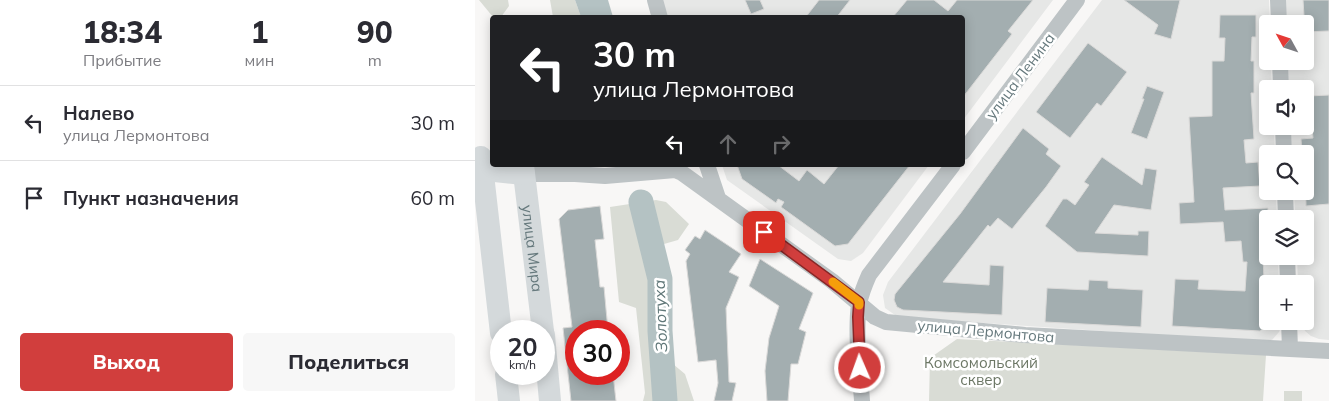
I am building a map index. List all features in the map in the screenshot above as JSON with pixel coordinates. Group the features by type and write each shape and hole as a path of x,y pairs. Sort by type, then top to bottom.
{"main road":[{"path":"481,162 499,320"},
{"path":"508,167 524,170"},
{"name":"улица Мира","path":"524,170 542,320"},
{"path":"507,385 509,401"},
{"path":"549,385 550,401"}],"street":[{"path":"655,0 659,15"},
{"name":"улица Ленина","path":"965,149 1077,0"},
{"path":"1278,0 1279,15"},
{"path":"524,170 605,176 656,167 682,173 718,198"},
{"path":"693,167 718,198"},
{"path":"708,167 718,198"},
{"path":"862,401 858,317 859,302 869,275 951,167"},
{"name":"улица Лермонтова","path":"718,198 859,302 875,317 886,322 1025,335 1329,351"},
{"path":"1290,330 1291,348"}],"shaded area":[{"path":"575,0 608,0 612,15 580,15"},
{"path":"662,0 1053,0 965,117 965,15 667,15"},
{"path":"1102,0 1269,0 1270,15 1259,15 1259,70 1271,70 1272,80 1259,80 1259,135 1274,135 1275,145 1259,145 1259,200 1276,200 1277,210 1259,210 1259,265 1278,265 1279,275 1259,275 1259,330 1280,330 1272,340 1267,342 909,318 895,315 885,308 883,295 888,282"},
{"path":"1285,0 1329,0 1329,340 1311,336 1304,330 1314,330 1314,275 1298,275 1297,265 1314,265 1314,210 1295,210 1294,200 1314,200 1314,145 1292,145 1291,135 1314,135 1314,80 1289,80 1288,70 1314,70 1314,15 1286,15"},
{"path":"723,167 928,167 863,253 851,261 838,259 727,180"}],"green space":[{"path":"479,0 508,0 509,6 502,15 491,15"},
{"path":"550,0 575,0 580,15 553,15"},
{"path":"656,200 666,202 689,224 678,240 664,244 664,266 673,364 685,374 694,401 643,401 645,393 636,308 619,302 610,207"},
{"name":"Комсомольский сквер","path":"957,339 1266,355 1263,401 929,401 930,358"},
{"path":"1284,391 1302,391 1302,401 1284,401"}],"building":[{"path":"745,0 760,0 764,9 751,14"},
{"path":"819,0 850,0 838,15 807,15"},
{"path":"907,0 934,0 948,11 957,0 1033,0 1008,31 1012,34 965,94 965,15 894,15"},
{"path":"1124,0 1180,0 1171,39 1154,34 1158,25"},
{"path":"1303,0 1329,0 1329,31 1314,32 1314,15 1304,15"},
{"path":"1220,15 1256,15 1256,37 1252,37 1251,61 1254,61 1254,93 1251,93 1254,139 1244,140 1246,163 1258,162 1259,186 1223,188 1225,210 1268,208 1268,210 1259,210 1259,265 1263,265 1264,275 1259,275 1260,331 1172,326 1175,279 1199,280 1198,289 1245,291 1247,262 1243,262 1241,241 1225,242 1223,222 1180,224 1179,203 1194,202 1189,117 1212,116 1212,61 1224,61 1225,38 1219,38"},
{"path":"1088,43 1127,72 1101,106 1097,103 1070,138 1036,112"},
{"path":"1147,86 1164,92 1147,139 1131,133"},
{"path":"1329,95 1329,204 1306,206 1306,200 1314,200 1314,145 1301,145 1301,139 1313,138 1314,135 1314,96"},
{"path":"1023,128 1049,149 1046,154 1061,166 1012,229 998,218 990,227 988,225 943,282 989,285 990,265 1004,266 1002,315 903,310 897,307 894,300 895,294 960,214"},
{"path":"1102,157 1142,185 1145,168 1157,170 1151,210 1114,205 1095,233 1138,235 1138,231 1149,231 1148,256 1077,252 1045,226 1063,199 1067,199 1075,205 1089,185 1084,182"},
{"path":"738,167 781,167 799,181 807,170 824,184 837,167 908,167 848,244 835,246 781,207 784,202 778,199 776,203 742,179"},
{"path":"600,206 604,239 595,240 600,287 604,287 607,320 571,320 559,219 568,210"},
{"path":"705,230 741,254 729,272 739,277 726,308 729,382 736,383 732,401 714,401 718,383 716,360 698,362 686,261 690,254 685,250 695,236 700,239"},
{"path":"760,259 813,293 799,329 806,332 798,364 791,364 788,401 767,401 765,371 769,338 779,306 749,286"},
{"path":"1089,280 1108,281 1108,288 1143,290 1141,327 1045,322 1047,288 1088,290"},
{"path":"563,328 565,328 565,346"},
{"path":"569,385 614,385 616,401 571,401"}],"waterway":[{"name":"Золотуха","path":"641,202 660,279 660,331 665,401"}],"slow traffic":[{"path":"833,282 859,302 859,305"}],"route":[{"path":"764,232 859,302 860,368"}]}
